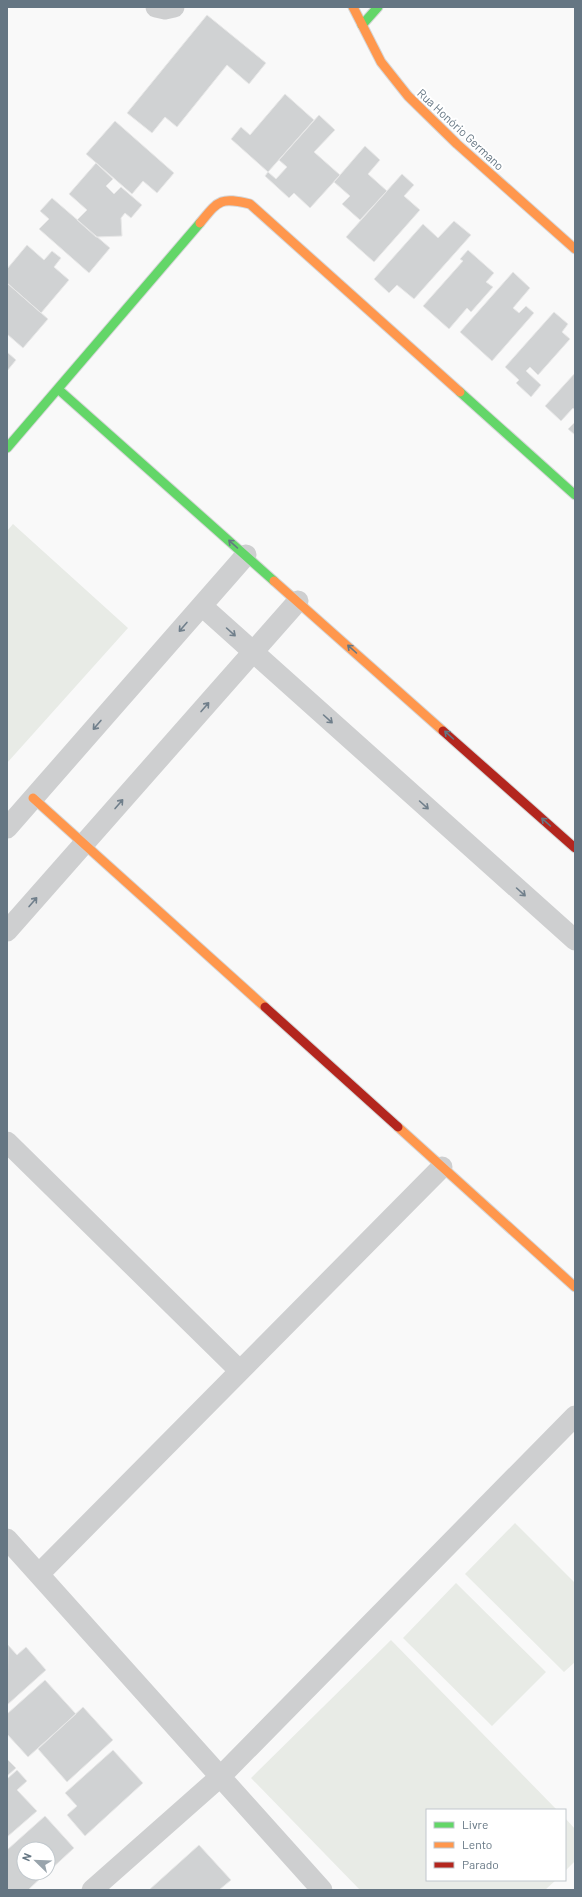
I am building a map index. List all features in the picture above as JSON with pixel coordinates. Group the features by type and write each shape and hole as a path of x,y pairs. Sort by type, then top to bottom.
{"street":[{"path":"156,7 165,9 174,7"},
{"name":"Rua Honório Germano","path":"353,7 381,62 408,96 457,144 575,250"},
{"path":"362,25 378,7"},
{"path":"7,448 217,203 233,200 250,204 575,495"},
{"path":"58,389 575,848"},
{"path":"7,828 246,555"},
{"path":"7,931 298,601"},
{"path":"202,606 575,940"},
{"path":"33,798 575,1287"},
{"path":"7,1142 240,1371"},
{"path":"39,1574 442,1167"},
{"path":"92,1890 220,1777 575,1416"},
{"path":"7,1539 322,1890"}],"shaded area":[{"path":"13,524 128,628 7,763 7,531"},
{"path":"515,1523 575,1583 575,1662 564,1672 465,1574"},
{"path":"456,1583 546,1672 492,1726 403,1638"},
{"path":"391,1640 556,1809 426,1809 426,1881 555,1881 545,1890 360,1890 251,1778"},
{"path":"566,1819 575,1829 575,1861 566,1870"}],"building":[{"path":"207,15 266,63 249,84 227,65 177,127 165,117 152,133 127,113"},
{"path":"285,94 314,120 268,172 231,139 241,127 250,135"},
{"path":"319,115 335,130 314,152 340,175 310,208 294,193 289,198 265,176 268,172 276,179 287,167 279,160"},
{"path":"115,121 174,173 157,193 143,181 132,194 86,154"},
{"path":"365,146 380,160 368,174 387,191 360,220 342,204 350,196 334,182"},
{"path":"96,163 113,179 106,186 114,194 121,187 142,205 131,218 125,213 121,218 122,236 96,237 77,220 87,210 69,194"},
{"path":"402,174 414,185 404,196 420,210 374,262 346,237"},
{"path":"52,198 110,248 89,273 39,229 49,219 40,211"},
{"path":"454,221 471,235 414,299 397,285 389,293 374,279 423,224 438,238"},
{"path":"27,245 44,260 52,251 61,258 54,267 69,280 41,313 7,283 7,269"},
{"path":"468,250 494,273 486,282 493,287 471,312 467,308 449,329 423,306 463,261 460,259"},
{"path":"513,272 530,288 513,308 519,313 526,306 534,313 492,361 460,332"},
{"path":"7,283 48,319 23,348 7,334"},
{"path":"554,312 568,324 562,332 570,339 538,375 530,367 526,371 541,385 531,397 516,383 519,380 505,367"},
{"path":"7,352 16,360 7,371"},
{"path":"575,373 575,410 573,408 561,421 545,406"},
{"path":"575,422 575,435 568,429"},
{"path":"8,1645 17,1655 26,1647 46,1670 7,1705"},
{"path":"45,1680 76,1714 28,1757 7,1734 7,1714"},
{"path":"83,1707 113,1740 67,1782 38,1749"},
{"path":"113,1750 143,1783 85,1836 67,1815 77,1806 65,1793"},
{"path":"7,1759 16,1768 7,1776"},
{"path":"17,1770 27,1781 17,1790 37,1811 7,1837 7,1779"},
{"path":"45,1816 74,1848 56,1865 56,1841 17,1841"},
{"path":"16,1842 16,1881 38,1881 28,1890 7,1890 7,1850"},
{"path":"199,1845 231,1880 219,1890 149,1890"}],"traffic: fast":[{"path":"362,25 378,7"},
{"path":"7,448 200,223"},
{"path":"58,389 274,581"},
{"path":"460,392 575,495"}],"traffic: slow":[{"path":"353,7 381,62 408,96 457,144 575,249"},
{"path":"200,223 212,209 221,202 232,201 250,204 460,392"},
{"path":"274,581 443,731"},
{"path":"33,798 265,1007"},
{"path":"398,1127 575,1287"}],"traffic: jam":[{"path":"443,731 575,848"},
{"path":"265,1007 398,1127"}]}
